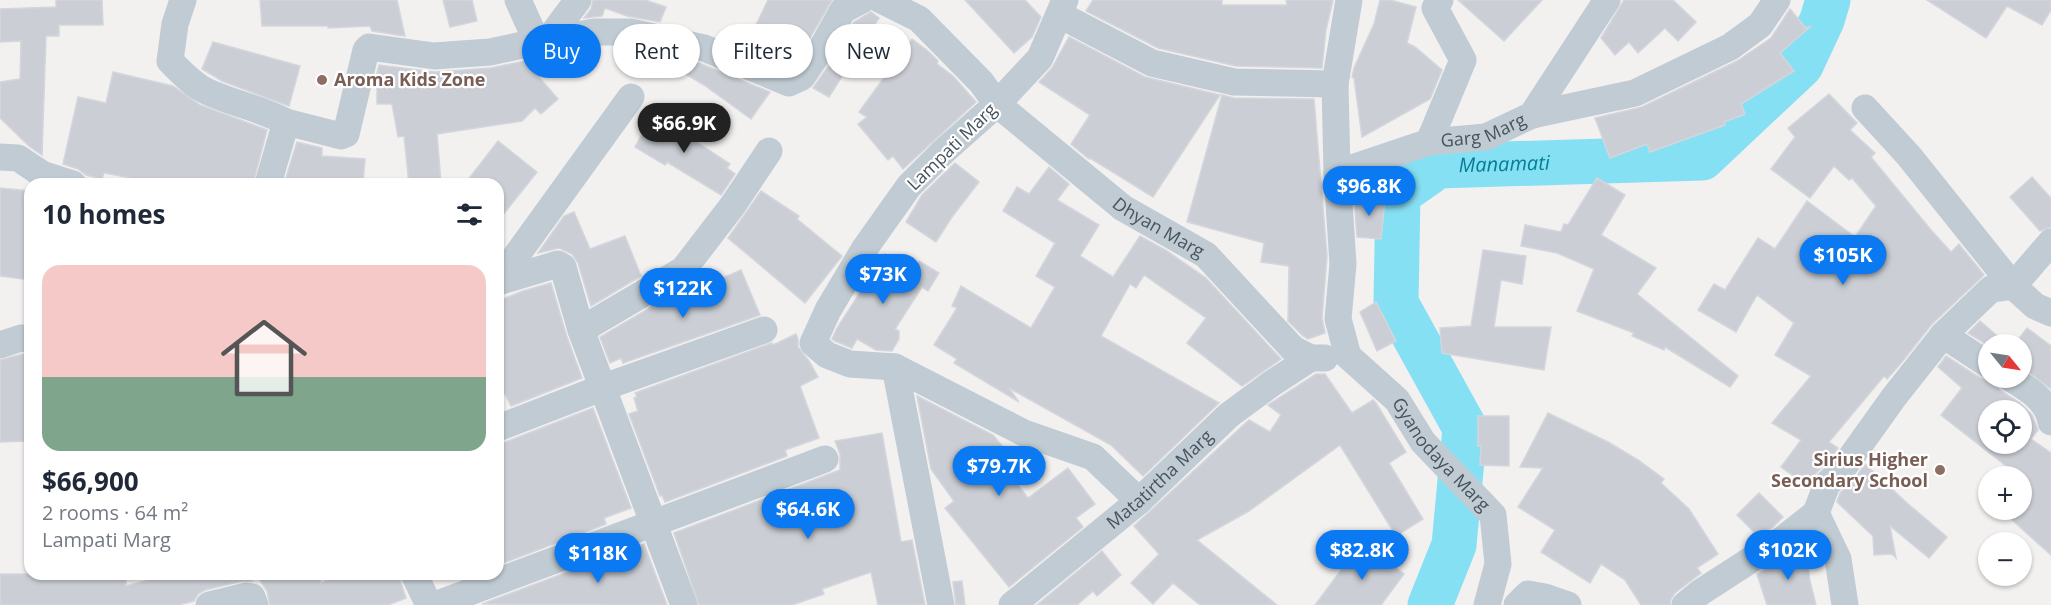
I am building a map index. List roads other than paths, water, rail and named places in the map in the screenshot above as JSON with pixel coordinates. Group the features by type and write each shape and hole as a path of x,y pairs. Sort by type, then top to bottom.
{"street":[{"path":"183,0 175,24 170,61 191,81 207,91 266,111 286,122 341,136 346,134 360,72 369,46 434,56 490,52 522,45"},
{"path":"518,0 533,24"},
{"path":"558,24 578,0"},
{"path":"601,32 631,32 705,48 789,83 802,77 843,10 862,0"},
{"name":"Dhyan Marg","path":"881,0 919,19 981,82 997,104 1123,208 1206,255 1293,349 1311,358"},
{"path":"1311,358 1348,356 1338,319 1343,264 1337,173 1335,84 1349,0"},
{"path":"1429,142 1463,60 1435,8 1440,0"},
{"name":"Garg Marg","path":"1337,173 1429,142 1486,137 1532,115 1607,0"},
{"path":"1532,115 1635,93 1730,47 1760,25 1776,0"},
{"path":"1062,8 1152,63 1234,82 1335,84"},
{"name":"Lampati Marg","path":"895,367 850,364 826,355 813,343 828,310 865,248 909,186 997,104 1040,58 1062,8"},
{"path":"504,273 631,97"},
{"path":"1865,108 1909,156 2013,286 2035,306 2051,313"},
{"path":"270,178 286,122"},
{"path":"581,330 683,270 733,205 769,150"},
{"path":"0,157 18,158 42,174 55,178"},
{"path":"1685,605 1701,592 1783,539 1816,513 1827,484 1840,471 1943,335 1991,289 2013,286 2051,242"},
{"path":"504,279 558,264 563,267 581,330 684,605"},
{"path":"504,426 764,330"},
{"path":"1943,335 1978,358"},
{"path":"0,345 24,338"},
{"name":"Gyanodaya Marg","path":"1348,356 1397,400 1423,442 1493,514 1498,564 1491,604"},
{"name":"Matatirtha Marg","path":"1012,605 1138,501 1229,415 1311,358"},
{"path":"895,367 1024,433 1093,457 1138,501"},
{"path":"895,367 941,605"},
{"path":"2026,388 2038,396 2050,413 2051,422"},
{"path":"504,579 825,459"},
{"path":"1816,513 1838,559 1845,605"},
{"path":"417,580 429,605"},
{"path":"435,605 500,580"},
{"path":"1517,605 1528,594 1568,605"},
{"path":"209,605 246,596 252,597 255,605"}],"waterway":[{"name":"Manamati","path":"1430,605 1454,545 1465,428 1396,303 1398,194 1438,166 1702,158 1801,65 1822,20 1828,0"}],"place":[{"name":"Aroma Kids Zone","path":"322,80"},
{"name":"Sirius Higher Secondary School","path":"1940,470"}]}
